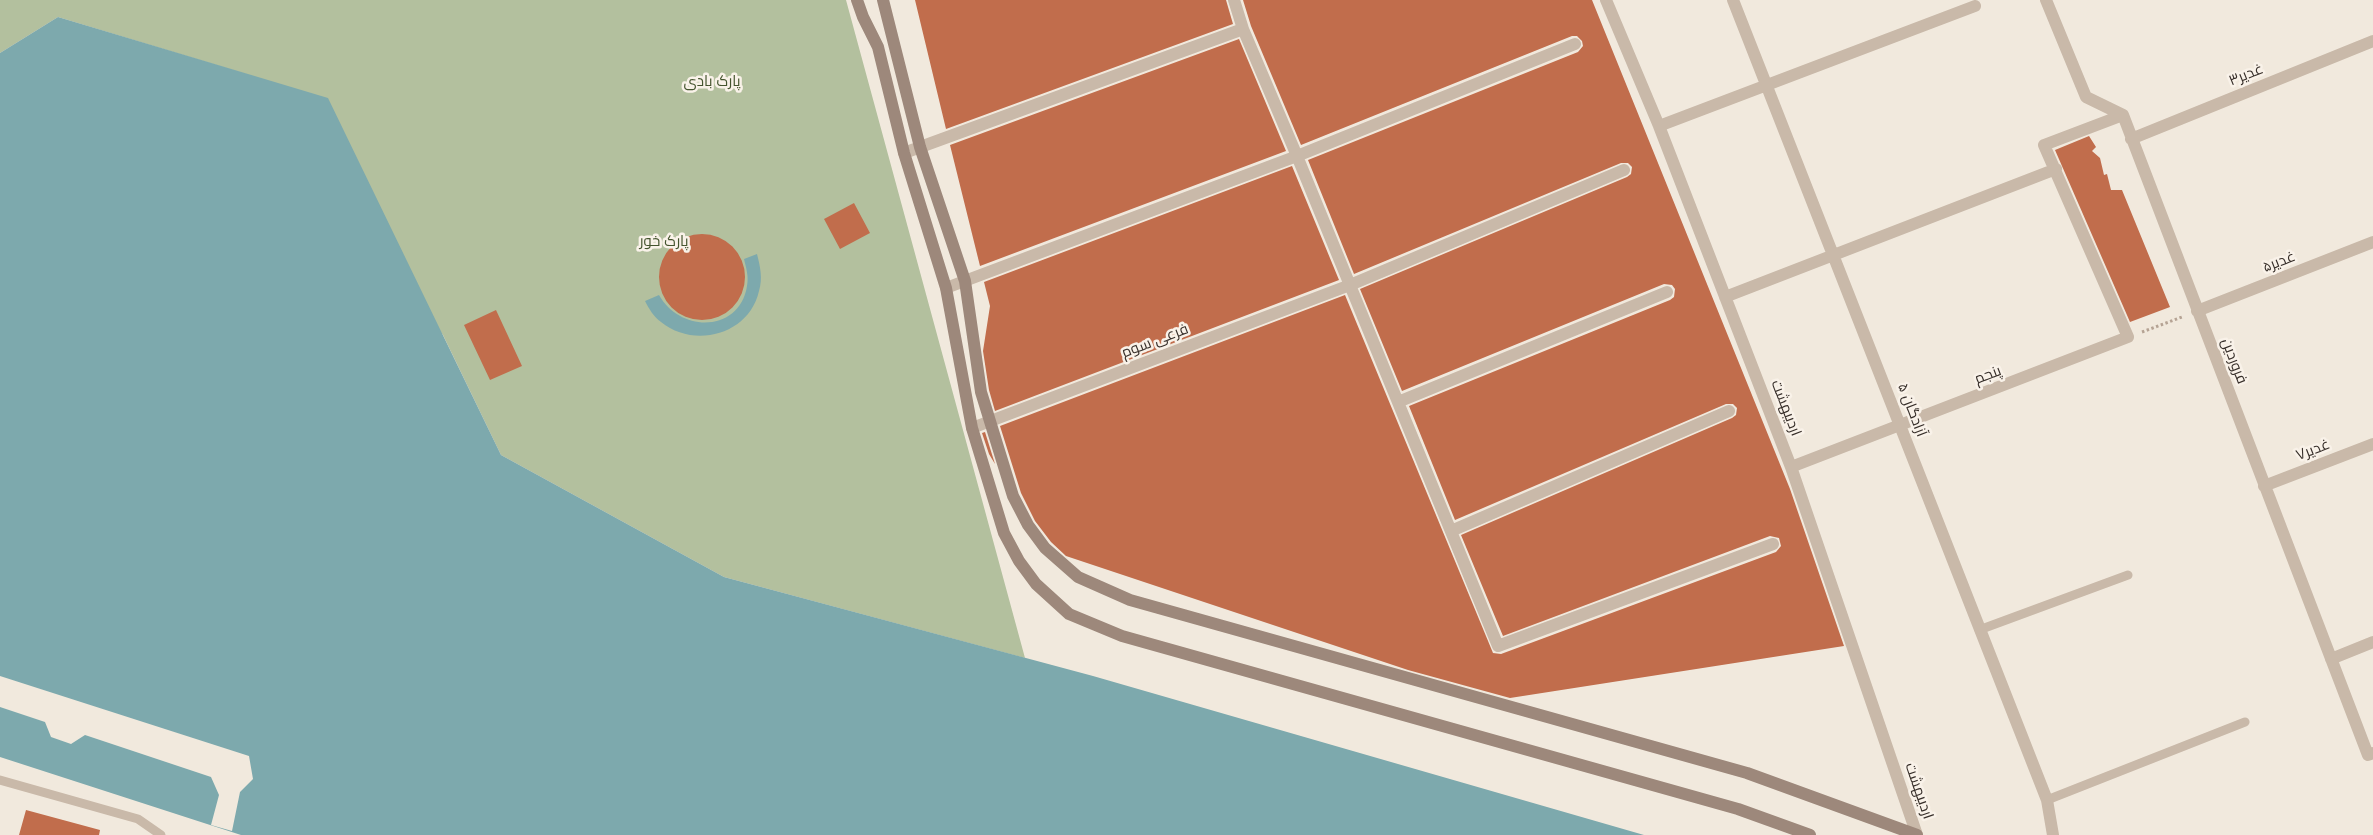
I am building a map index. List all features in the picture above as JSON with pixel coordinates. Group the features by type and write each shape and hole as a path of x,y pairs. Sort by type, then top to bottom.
{"street":[{"path":"857,0 878,47 904,153 946,288 972,428 1004,533 1019,561 1036,584 1069,614 1122,636 1738,809 1810,835"},
{"path":"883,0 920,147 965,281 981,392 1014,496 1028,525 1045,548 1078,577 1130,600 1747,773 1917,835"},
{"path":"1234,0 1243,29 1498,646 1773,544"},
{"name":"اردیبهشت","path":"1606,0 1659,126 1791,467 1917,835"},
{"name":"آزادگان ۵","path":"1733,0 1768,85 2047,800 2053,835"},
{"path":"2046,0 2086,97 2123,115"},
{"path":"1659,126 1975,6"},
{"path":"904,153 1243,29"},
{"name":"غدیر۳","path":"2131,139 2373,41"},
{"path":"946,288 1297,156 1575,44"},
{"path":"2123,115 2044,145 2128,337"},
{"name":"فروردین","path":"2123,115 2264,486 2370,754"},
{"path":"1725,297 2056,169"},
{"name":"فرعی سوم","path":"972,428 1350,285 1624,170"},
{"name":"غدیر۵","path":"2197,311 2373,242"},
{"path":"1398,402 1667,292"},
{"name":"پنجم","path":"1791,467 2128,337"},
{"path":"1451,531 1729,411"},
{"name":"غدیر۷","path":"2264,486 2373,444"},
{"path":"2331,659 2373,642"}],"lane":[{"path":"1980,630 2128,575"},
{"path":"2047,800 2245,722"},
{"path":"0,780 138,819 161,835"}],"path":[{"path":"2128,337 2197,311"}],"green space":[{"name":"پارک خور","path":"0,0 846,0 1025,658 724,577 501,455 443,335 249,75 58,17 0,53"}],"water":[{"path":"58,17 328,98 501,455 724,577 1093,676 1644,835 241,835 0,757 0,53"},
{"path":"701,253 713,257 719,263 723,275 719,287 713,293 701,297 689,293 683,287 679,275 683,263 689,257"},
{"path":"757,254 761,281 753,306 744,318 732,327 719,333 704,336 689,335 674,330 656,318 645,301 659,295 669,308 681,317 709,322 722,319 733,312 742,301 748,282 744,259"}],"pier":[{"path":"0,676 249,756 253,779 240,792 232,831 211,825 219,795 211,777 85,735 71,744 51,737 45,722 0,707"}],"building":[{"path":"915,0 1226,0 1233,24 946,129"},
{"path":"1243,0 1592,0 1790,489 1844,646 1510,698 1408,670 1066,556 1051,542 1035,521 1021,493 1000,426 1345,295 1493,653 1501,654 1776,552 1781,546 1779,538 1770,536 1503,636 1461,535 1732,418 1736,415 1737,408 1733,404 1726,404 1455,520 1409,406 1670,300 1674,297 1675,289 1672,285 1664,284 1402,391 1360,289 1627,177 1631,174 1632,167 1628,163 1621,163 1354,274 1308,160 1578,52 1583,46 1582,41 1577,36 1572,36 1301,145 1251,26"},
{"path":"1239,39 1286,151 980,266 950,145"},
{"path":"2089,136 2096,147 2092,151 2100,158 2104,175 2107,174 2111,190 2122,190 2170,307 2130,322 2055,150"},
{"path":"1292,166 1339,280 995,411 989,390 983,351 990,306 984,282"},
{"path":"854,203 870,233 840,249 824,219"},
{"path":"694,234 710,234 719,237 733,246 742,260 745,277 742,294 733,308 719,317 710,320 694,320 678,313 666,301 659,285 659,269 666,253 678,241"},
{"path":"496,310 522,366 490,380 464,325"},
{"path":"985,432 995,464 989,454 982,433"},
{"path":"26,810 100,830 99,835 19,835"}],"park label":[{"name":"پارک بادی","path":"712,82"}]}
